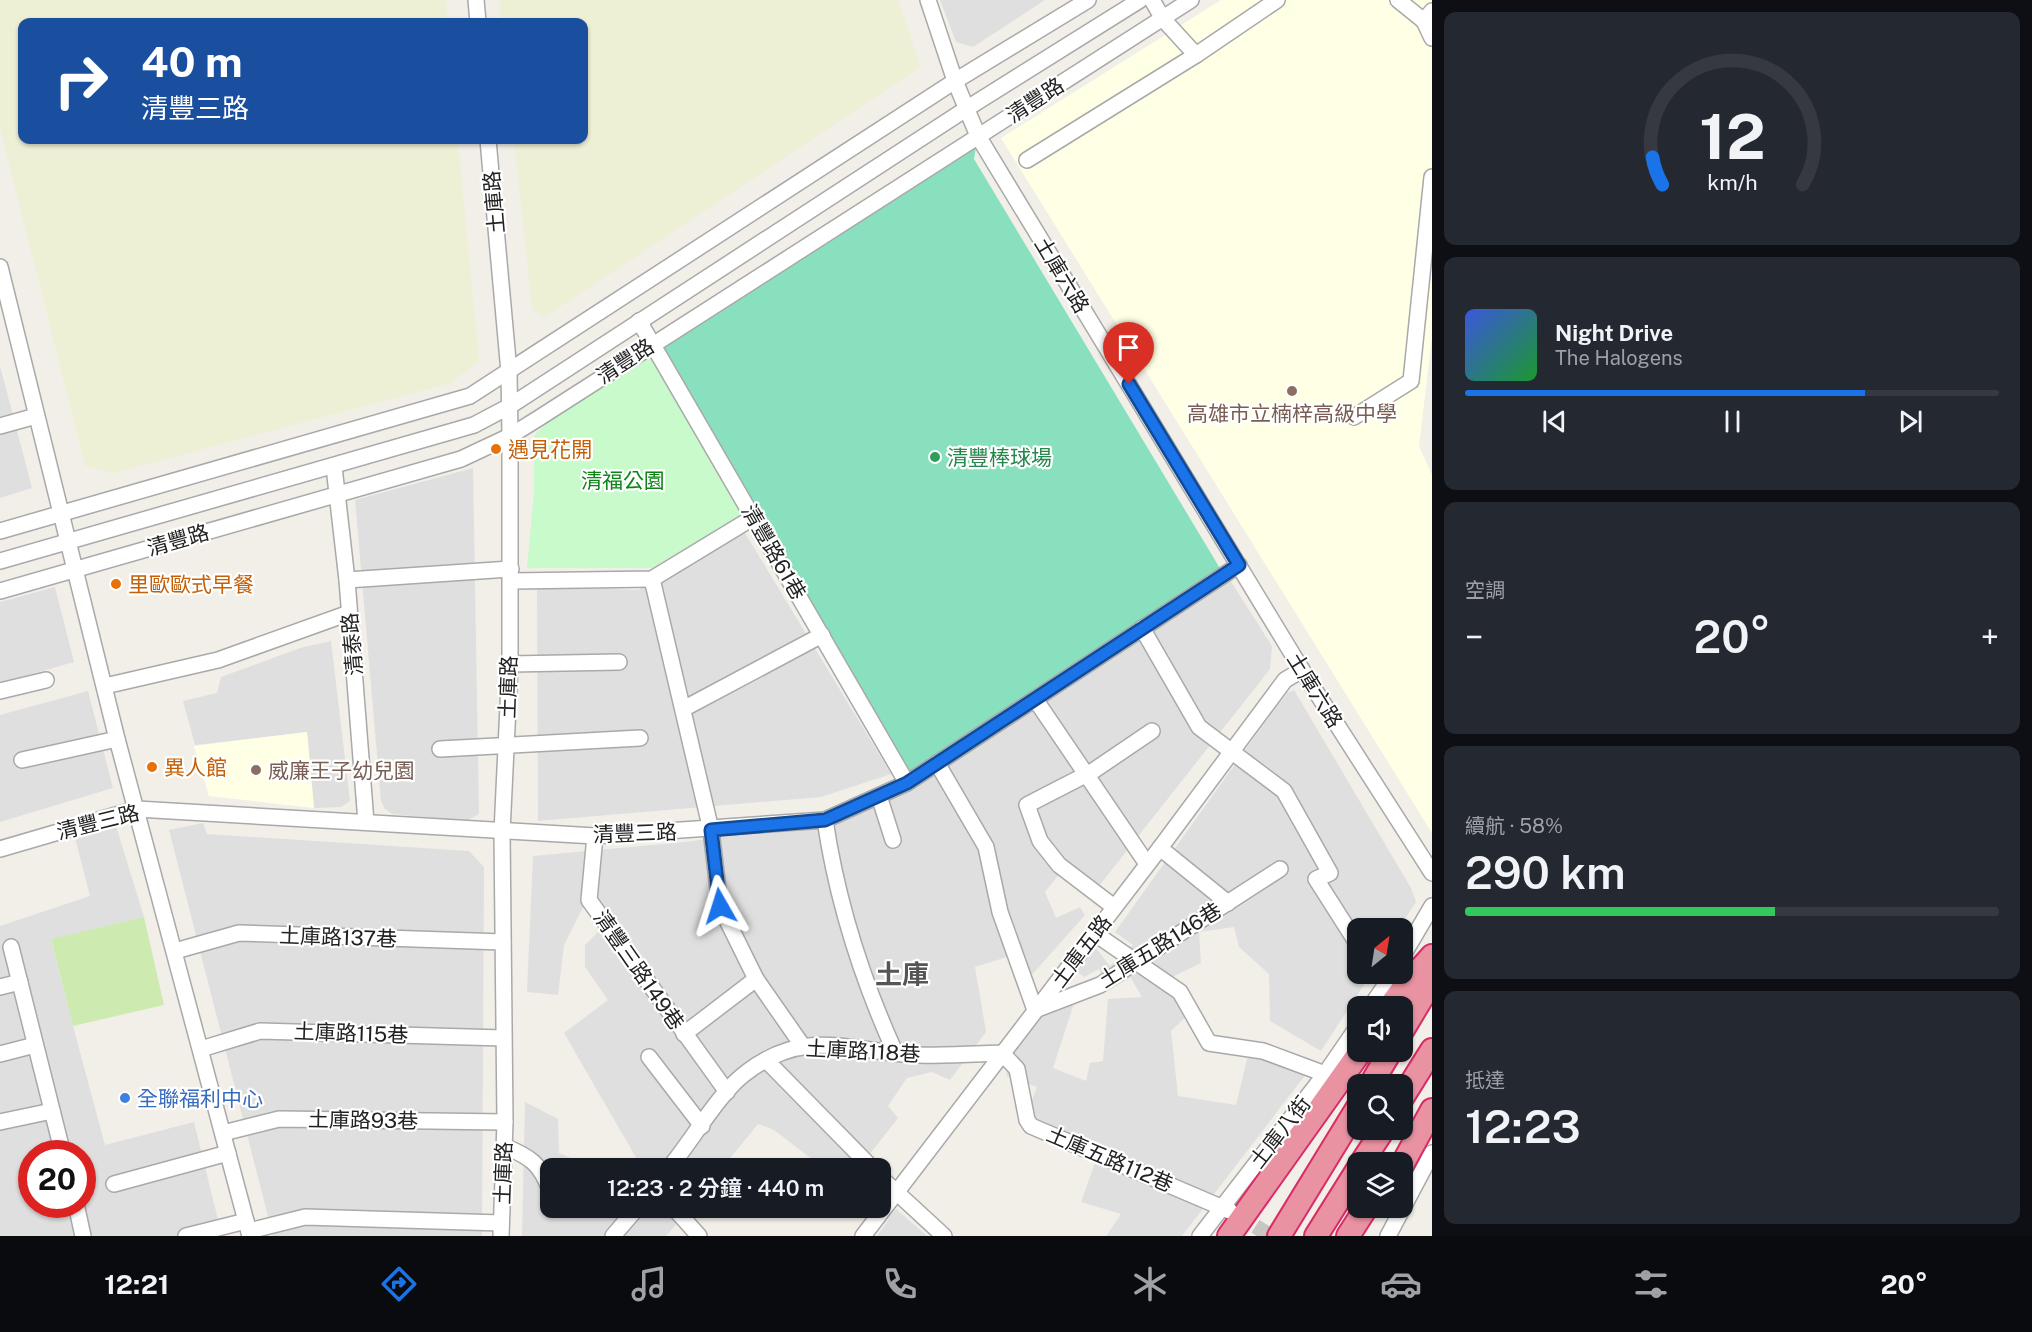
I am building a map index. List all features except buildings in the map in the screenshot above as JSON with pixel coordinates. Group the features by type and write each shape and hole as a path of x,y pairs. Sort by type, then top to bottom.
{"highway":[{"path":"1397,996 1432,956"},
{"path":"1413,1013 1432,981"},
{"path":"1413,1080 1432,1050"},
{"path":"1229,1236 1353,1062"},
{"path":"1415,1154 1432,1110"},
{"path":"1279,1236 1347,1125"},
{"path":"1316,1236 1347,1187"},
{"path":"1348,1236 1360,1218"},
{"path":"1361,1236 1373,1218"}],"street":[{"path":"476,0 478,18"},
{"name":"土庫六路","path":"928,0 955,81 978,136 1302,670 1432,873"},
{"path":"0,531 470,396 955,81 1088,0"},
{"name":"清豐路","path":"0,561 459,431 510,406 966,109 1140,0"},
{"path":"1152,0 1163,19 1196,55"},
{"name":"清豐路","path":"0,591 461,459 510,436 1191,0"},
{"path":"1027,160 1196,55 1277,0"},
{"path":"1398,0 1428,16 1432,38"},
{"name":"土庫路","path":"488,144 509,372 510,406 510,664 502,832 504,1146 501,1230"},
{"path":"1354,417 1411,381 1432,177"},
{"path":"0,267 3,290 69,542 117,739 248,1229"},
{"name":"清豐路61巷","path":"639,321 907,783"},
{"path":"0,426 36,416"},
{"name":"清泰路","path":"334,467 350,613 366,822"},
{"path":"347,580 511,575 652,579 754,517"},
{"name":"清豐三路","path":"0,849 137,808 595,836 711,830 825,820 907,783 1239,565"},
{"path":"652,579 685,708 711,830 720,906 756,979 802,1045"},
{"path":"105,686 218,660 350,613"},
{"path":"1142,628 1199,726 1284,791 1330,873 1316,879 1347,928"},
{"path":"685,708 822,635"},
{"path":"510,664 619,662"},
{"name":"土庫五路","path":"862,1236 1148,864 1285,680 1302,670"},
{"path":"0,691 46,680"},
{"path":"1035,699 1148,864"},
{"path":"1114,907 1059,865 1040,841 1027,805 1086,775 1152,731"},
{"path":"440,748 640,738"},
{"path":"22,760 117,739"},
{"path":"937,763 986,848 1000,912 1035,1010"},
{"path":"879,796 893,840"},
{"path":"825,820 834,876 863,979 895,1052"},
{"name":"清豐三路149巷","path":"595,836 589,900 727,1092"},
{"path":"1160,848 1228,903"},
{"name":"土庫五路146巷","path":"1035,1010 1100,985 1280,869"},
{"path":"1413,938 1432,906"},
{"name":"土庫路137巷","path":"175,951 238,933 503,942"},
{"path":"1094,933 1180,992 1209,1043 1263,1051 1325,1074"},
{"path":"11,947 59,1140"},
{"path":"684,1034 756,979"},
{"path":"0,987 20,981"},
{"name":"土庫路115巷","path":"201,1049 260,1031 503,1038"},
{"name":"土庫八街","path":"1200,1236 1226,1208 1347,1042"},
{"path":"0,1054 35,1045"},
{"name":"土庫路118巷","path":"677,1158 727,1092 745,1073 766,1060 802,1045 918,1055 1002,1053"},
{"name":"土庫五路112巷","path":"1002,1053 1017,1069 1026,1120 1031,1126 1226,1208"},
{"path":"649,1057 702,1126"},
{"path":"766,1060 863,1158"},
{"path":"0,1122 52,1111"},
{"name":"土庫路93巷","path":"223,1134 279,1119 504,1122"},
{"path":"504,1146 527,1156 540,1169"},
{"path":"114,1184 228,1153"},
{"path":"1389,1236 1415,1154"},
{"path":"891,1187 945,1236"},
{"path":"186,1236 248,1229 305,1217 501,1230"},
{"path":"79,1218 83,1236"},
{"path":"613,1236 628,1218"},
{"path":"683,1218 699,1236"}],"shaded area":[{"path":"0,0 446,0 448,18 18,18 18,144 458,144 479,361 451,383 114,473 85,466 0,128"},
{"path":"499,0 898,0 921,67 545,317 532,310 514,144 588,144 588,18 501,18"},
{"path":"940,0 1045,0 973,47 956,42"},
{"name":"高雄市立楠梓高級中學","path":"1221,0 1432,0 1432,337 1419,446 1432,475 1432,833 1001,138"},
{"path":"0,366 32,488 0,498"},
{"path":"473,468 479,814 466,821 392,814 385,809 381,801 355,500"},
{"path":"745,533 891,774 821,797 538,821 537,586 638,590"},
{"path":"1230,580 1272,646 1270,669 1099,886 1068,863 1045,892 1056,918 1080,907 1085,915 1022,986 1010,956 975,967 986,1032 950,1080 932,1072 907,1078 888,1106 898,1118 867,1158 810,1158 774,1130 758,1124 730,1158 636,1158 564,1033 608,1000 585,967 585,945 603,927 588,905 582,909 564,945 558,995 527,992 533,856 685,842 835,821 986,737"},
{"path":"55,587 74,662 0,683 0,602"},
{"path":"331,641 350,801 341,807 314,808 307,732 195,745 183,701 217,693 221,677 300,648"},
{"path":"1294,690 1411,888 1416,902 1406,918 1347,918 1347,984 1365,984 1357,996 1347,996 1347,1011 1321,1051 1270,1021 1269,974 1239,947 1234,927 1199,932 1201,963 1172,977 1194,1009 1171,1031 1178,1096 1236,1105 1248,1055 1272,1058 1306,1074 1182,1236 1106,1236 1121,1214 1081,1202 1097,1157 1022,1126 1037,1087 1006,1076 1013,1049 1059,992 1081,982 1053,1068 1086,1081 1090,1063 1103,1061 1108,999 1142,997 1131,978 1107,990 1099,969 1084,977 1072,968 1096,948 1110,966 1133,945 1115,932 1287,693"},
{"path":"88,691 113,788 0,822 0,715"},
{"name":"威廉王子幼兒園","path":"307,732 314,808 209,796 194,746"},
{"path":"203,823 207,834 469,851 484,867 482,1236 273,1236 169,830"},
{"path":"116,826 144,917 51,940 105,1145 194,1122 222,1236 0,1236 0,926 90,896 75,838"},
{"path":"525,1102 558,1119 559,1153 571,1158 540,1158 540,1218 682,1218 666,1236 522,1236"},
{"path":"896,1209 927,1236 877,1236"}],"green space":[{"name":"清豐棒球場","path":"978,136 974,159 1221,570 907,783 652,343"},
{"name":"清福公園","path":"652,343 743,514 652,568 527,568 534,492 534,436 547,423"},
{"path":"144,917 164,1005 73,1026 51,939"}],"tunnel":[{"path":"1236,1214 1271,1236"}],"place":[{"name":"高雄市立楠梓高級中學","path":"1292,391"},
{"name":"遇見花開","path":"496,449"},
{"name":"清豐棒球場","path":"935,457"},
{"name":"里歐歐式早餐","path":"116,584"},
{"name":"異人館","path":"152,767"},
{"name":"威廉王子幼兒園","path":"256,770"},
{"name":"全聯福利中心","path":"125,1098"}],"district":[{"name":"土庫","path":"902,974"}],"route":[{"path":"720,906 711,830 825,820 907,783 1239,565 1129,384"}]}
